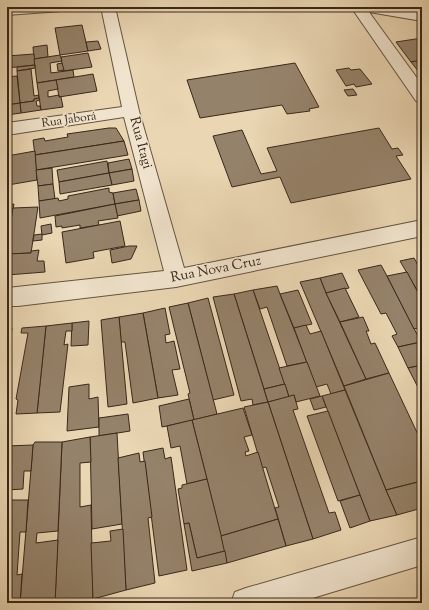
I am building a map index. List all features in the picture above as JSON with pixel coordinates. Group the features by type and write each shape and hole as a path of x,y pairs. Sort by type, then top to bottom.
{"street":[{"path":"7,11 61,7"},
{"name":"Rua Itagi","path":"108,7 131,111 176,278"},
{"path":"358,7 422,97"},
{"path":"364,7 422,17"},
{"name":"Rua Jaborá","path":"7,129 131,111"},
{"name":"Rua Nova Cruz","path":"7,297 18,297 176,278 422,228"},
{"path":"246,603 422,551"}],"building":[{"path":"82,25 88,51 60,55 55,28"},
{"path":"422,38 422,60 411,62 396,42"},
{"path":"98,41 101,49 88,51 86,42"},
{"path":"47,45 48,57 34,59 33,47"},
{"path":"88,53 92,67 63,71 61,57"},
{"path":"34,54 35,65 7,68 7,56"},
{"path":"60,55 62,61 50,63 51,73 73,70 74,77 37,83 34,59"},
{"path":"422,60 422,76 411,62"},
{"path":"62,63 64,70 58,71 57,64"},
{"path":"295,63 319,107 309,109 310,111 287,114 282,105 200,118 187,80"},
{"path":"35,65 35,68 17,71 17,67"},
{"path":"349,68 351,70 360,69 372,84 356,87 354,84 346,86 336,70"},
{"path":"31,69 34,96 39,95 39,98 34,99 34,101 20,103 17,71"},
{"path":"93,74 97,91 59,97 56,80"},
{"path":"17,76 20,103 7,105 7,77"},
{"path":"56,80 58,89 48,91 48,97 59,95 59,97 61,97 63,107 41,110 37,83"},
{"path":"353,89 357,95 348,96 344,90"},
{"path":"39,98 40,100 36,101 37,106 40,106 41,110 21,113 20,103 34,101 34,99"},
{"path":"20,103 21,113 7,115 7,105"},
{"path":"116,128 124,141 35,155 33,140 44,138 45,141 68,137 67,134"},
{"path":"379,128 392,149 398,148 403,155 396,156 411,179 291,203 280,177 232,187 213,136 242,130 261,174 277,171 267,148"},
{"path":"124,141 128,155 36,170 35,155"},
{"path":"35,151 37,180 8,185 7,156"},
{"path":"129,159 132,169 109,173 108,163"},
{"path":"107,161 109,173 59,182 57,170"},
{"path":"52,168 53,184 38,186 36,170"},
{"path":"132,169 134,181 112,185 109,173"},
{"path":"109,173 112,185 60,194 59,182"},
{"path":"53,184 55,199 39,201 38,186"},
{"path":"109,188 109,192 113,193 115,204 40,218 39,201 58,198 59,201 68,199 68,196"},
{"path":"136,189 139,200 115,204 113,193"},
{"path":"139,200 141,211 117,216 115,204"},
{"path":"14,204 12,214 7,215 7,205"},
{"path":"115,204 118,218 98,221 99,225 80,228 80,225 62,228 62,226 56,227 55,216"},
{"path":"38,207 31,253 7,254 7,241 13,208"},
{"path":"12,214 7,241 7,215"},
{"path":"120,221 125,246 93,252 94,258 66,263 62,232"},
{"path":"51,224 52,233 42,235 41,226"},
{"path":"42,234 42,240 33,241 34,235"},
{"path":"137,246 131,259 112,263 110,250"},
{"path":"39,250 37,261 44,261 45,272 7,275 7,254 31,253 31,251"},
{"path":"414,258 422,272 422,291 418,292 400,261"},
{"path":"381,265 421,342 398,347 392,336 397,334 386,313 381,314 358,270"},
{"path":"407,272 422,300 422,327 414,329 387,276"},
{"path":"342,273 349,288 326,293 320,278"},
{"path":"320,278 366,379 344,386 300,282"},
{"path":"277,286 307,362 287,366 267,307 260,309 253,290"},
{"path":"345,288 359,317 340,322 326,293"},
{"path":"253,290 285,384 264,389 234,294"},
{"path":"298,290 312,324 294,328 280,294"},
{"path":"234,294 268,402 253,405 252,399 241,401 213,297"},
{"path":"208,298 234,395 213,400 188,303"},
{"path":"188,303 217,414 194,420 188,394 190,393 169,307"},
{"path":"165,308 170,334 165,335 166,343 174,341 180,369 172,370 178,395 158,398 143,313"},
{"path":"143,313 158,398 133,403 125,342 121,342 119,317"},
{"path":"119,317 127,404 108,407 101,320"},
{"path":"363,317 369,331 366,331 371,344 375,343 389,373 366,379 340,322"},
{"path":"89,321 88,345 71,346 72,323"},
{"path":"72,323 72,331 66,331 64,345 68,344 60,412 37,413 46,326"},
{"path":"306,325 310,334 321,331 345,390 331,394 327,384 316,387 294,328"},
{"path":"46,326 37,413 16,414 18,400 16,399 28,333 21,333 22,328"},
{"path":"7,328 12,328 7,359"},
{"path":"421,342 422,365 408,368 398,347"},
{"path":"307,362 320,396 296,402 294,395 289,397 279,368"},
{"path":"422,365 422,395 408,368"},
{"path":"389,373 422,443 422,481 386,490 344,386"},
{"path":"89,384 89,399 98,397 99,427 67,431 69,387"},
{"path":"285,384 289,397 268,402 264,389"},
{"path":"345,390 397,515 370,521 322,396"},
{"path":"294,395 298,409 293,410 329,513 335,512 341,530 313,539 268,402"},
{"path":"322,396 326,407 314,410 310,399"},
{"path":"189,399 194,420 162,427 159,406"},
{"path":"268,402 313,539 286,546 275,508 279,507 266,467 262,468 244,407"},
{"path":"243,408 252,435 244,437 249,451 245,452 246,456 258,452 278,519 221,536 192,420"},
{"path":"328,411 360,495 338,501 307,416"},
{"path":"128,414 130,431 99,436 99,418"},
{"path":"192,420 207,479 187,484 180,446 171,448 167,426"},
{"path":"117,433 122,524 92,529 90,437"},
{"path":"90,437 91,462 80,463 80,507 91,505 93,599 55,603 62,442"},
{"path":"35,442 62,442 58,531 37,533 36,543 58,540 55,603 20,603 33,445"},
{"path":"33,445 31,471 24,471 23,489 7,490 7,446"},
{"path":"163,448 165,459 171,457 187,570 159,576 143,452"},
{"path":"139,453 140,462 145,461 152,517 148,518 155,583 126,590 118,458"},
{"path":"207,479 225,551 197,558 189,523 184,524 178,489 182,488 182,485"},
{"path":"422,481 422,508 397,515 386,490"},
{"path":"360,495 370,521 350,528 340,501"},
{"path":"7,500 28,500 26,532 20,532 17,575 22,574 20,603 7,603"},
{"path":"278,519 286,546 227,563 221,536"},
{"path":"189,523 197,558 225,551 227,563 192,571 184,524"},
{"path":"123,529 126,590 93,599 91,543 111,541 110,531"}]}
